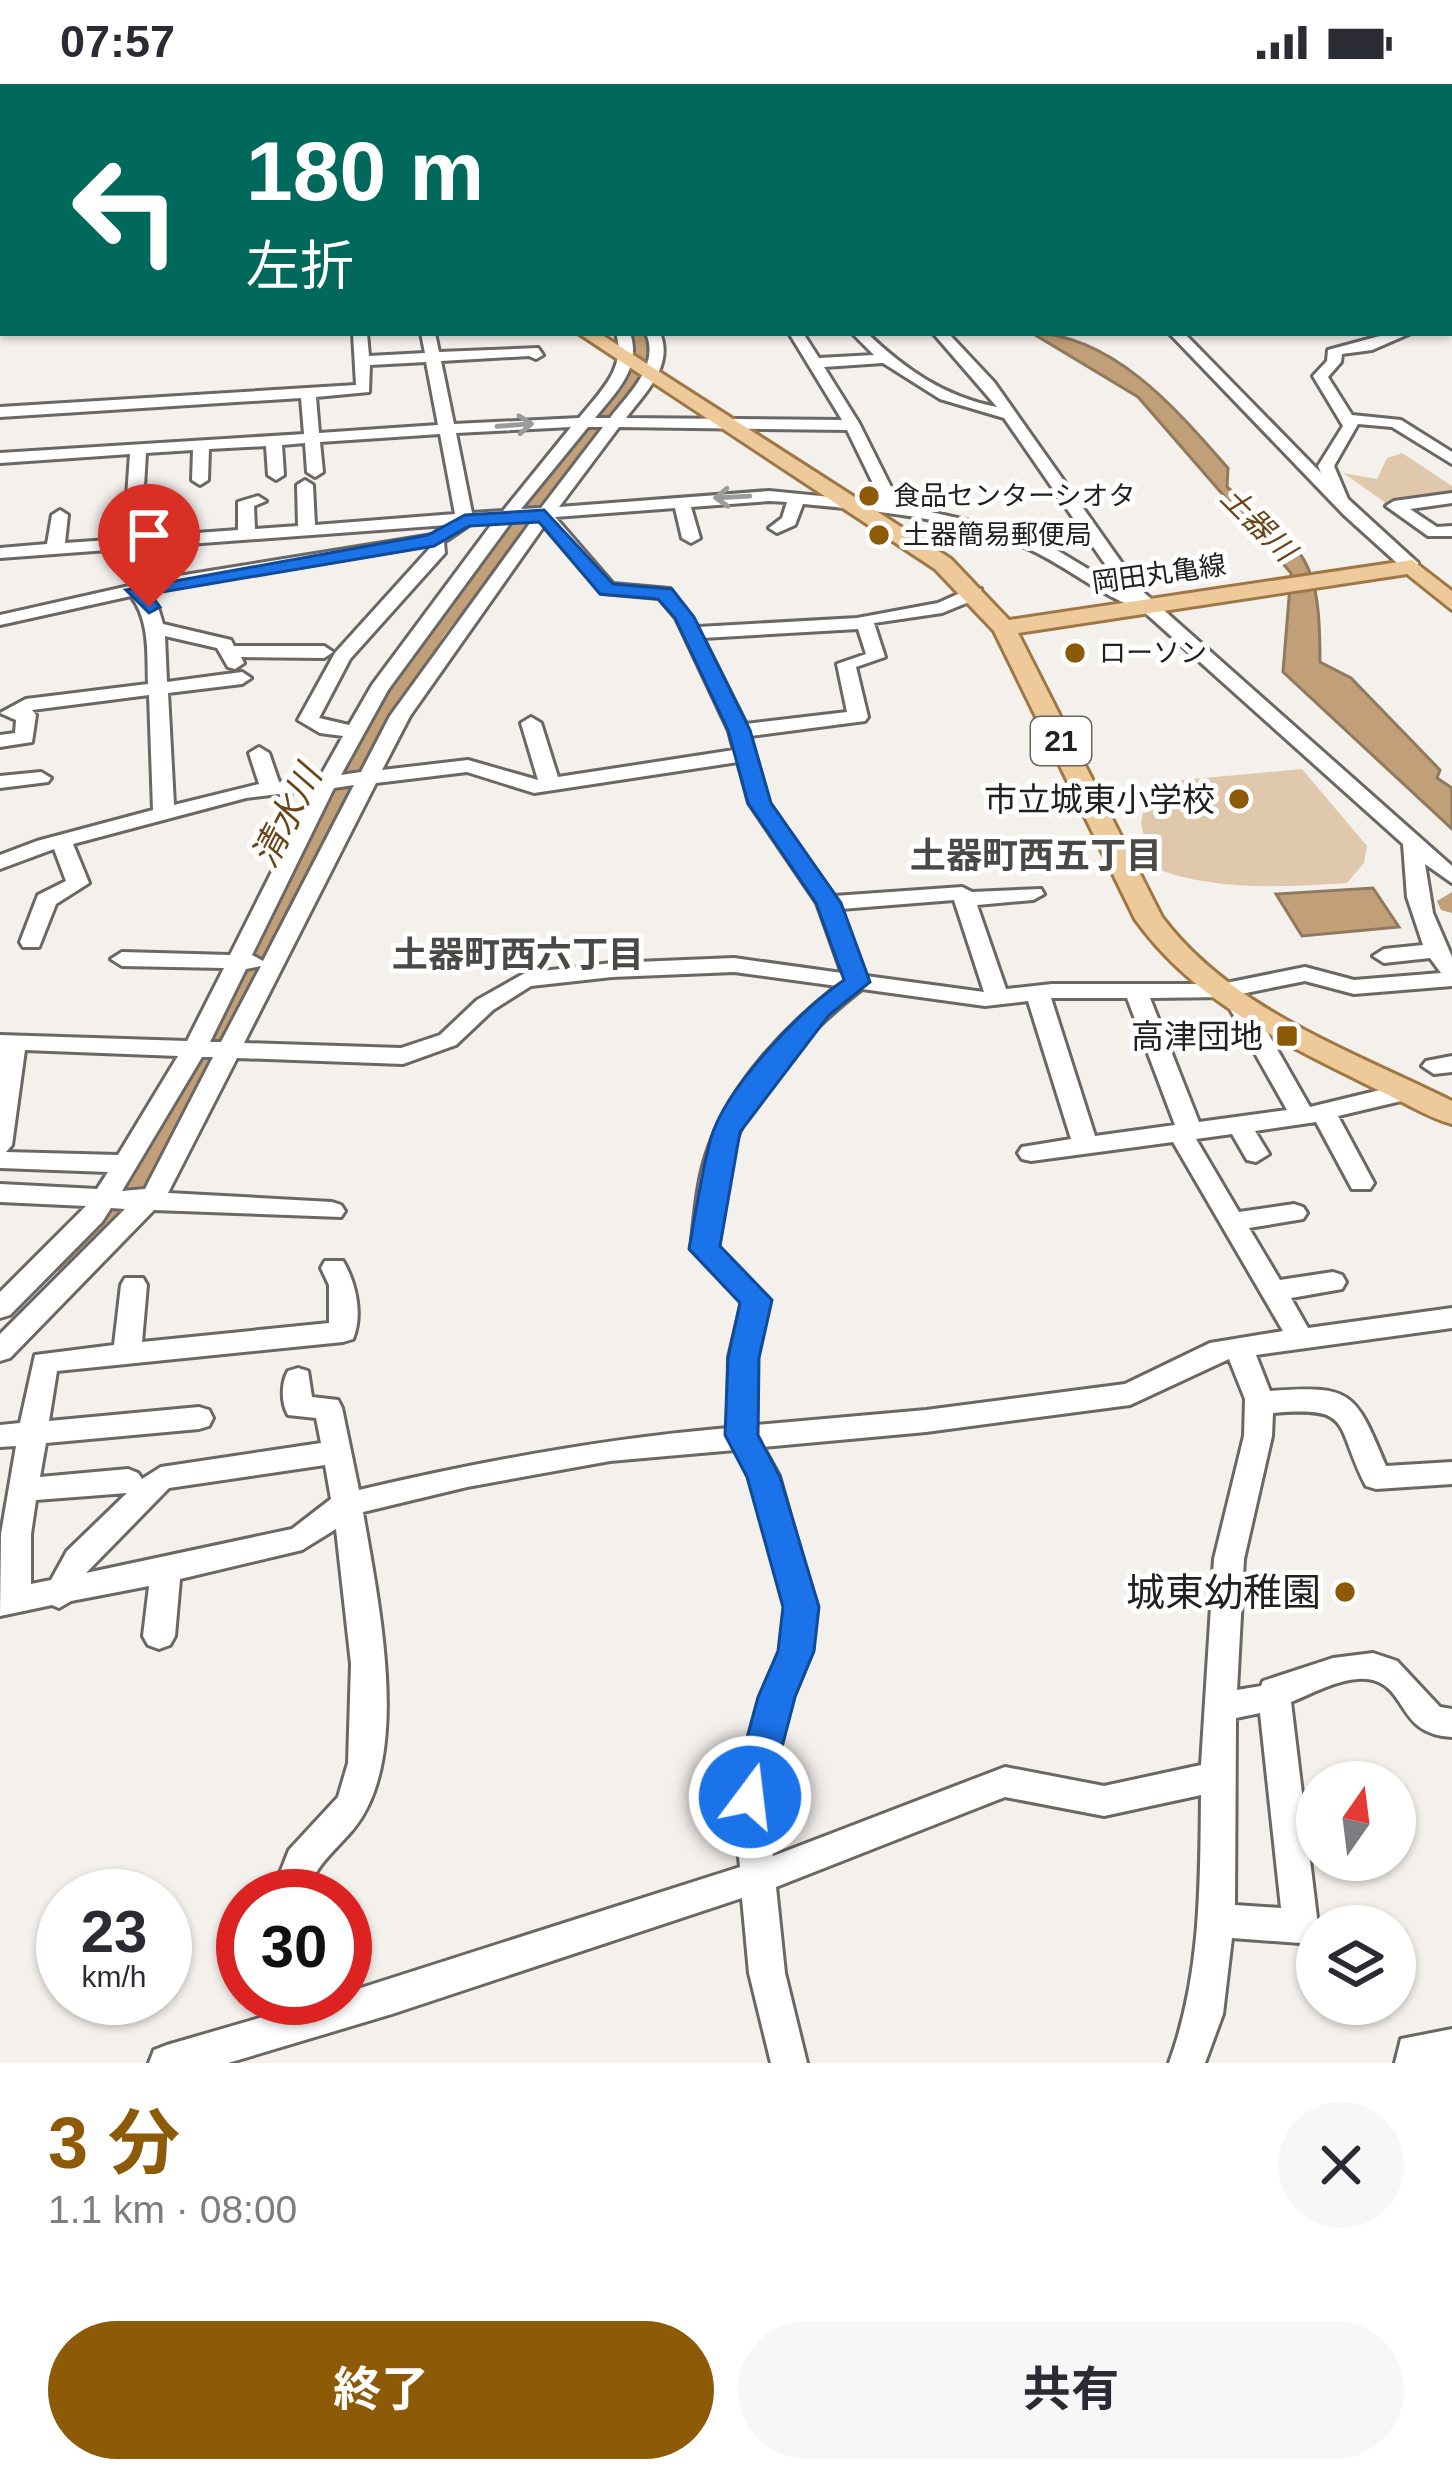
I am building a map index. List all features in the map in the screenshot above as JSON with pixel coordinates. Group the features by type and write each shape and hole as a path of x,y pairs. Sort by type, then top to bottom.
{"main road":[{"name":"21","path":"591,336 943,564 975,593 1004,628 1158,936 1177,960 1229,995 1452,1114"},
{"name":"岡田丸亀線","path":"1004,628 1407,568"},
{"path":"1407,568 1452,603"}],"street":[{"path":"0,412 268,405 308,394 364,389 360,336"},
{"path":"428,336 465,521"},
{"path":"0,1307 74,1236 125,1164 241,962 355,731 399,659 621,376 626,360 623,336"},
{"path":"0,1352 144,1201 231,1048 367,777 432,666 652,372 658,347 654,336"},
{"path":"798,336 852,425 894,509"},
{"path":"862,336 884,359 934,393 975,409 1009,414"},
{"path":"943,336 1158,605 1452,878"},
{"path":"1179,336 1258,412 1349,516 1407,568"},
{"path":"1391,336 1367,346 1335,350 1334,362 1320,376 1322,388 1349,419 1396,423 1452,459"},
{"path":"362,361 533,351 536,356"},
{"path":"815,363 884,359"},
{"path":"307,532 315,470 308,394"},
{"path":"1349,419 1327,466 1349,516"},
{"path":"0,458 137,445 201,446 584,422 852,425"},
{"path":"376,434 377,457"},
{"path":"274,441 276,475"},
{"path":"132,544 137,445"},
{"path":"200,480 201,446"},
{"path":"0,553 505,519 682,502 797,498 894,509 1024,541 1118,598 1158,605"},
{"path":"790,524 797,498"},
{"path":"1452,498 1394,506 1434,532 1452,531"},
{"path":"247,536 246,502 258,501"},
{"path":"682,502 692,538"},
{"path":"56,550 60,515"},
{"path":"544,516 608,590 664,593 739,730 759,803 828,903 857,982"},
{"path":"0,620 136,590 434,540 465,521"},
{"path":"355,731 318,727 308,720 342,657 439,549 434,540"},
{"path":"136,590 149,607 155,628 164,816"},
{"path":"739,730 857,717 846,664 876,658 865,619 942,608 975,593"},
{"path":"690,633 866,623"},
{"path":"155,628 232,655 324,652"},
{"path":"8,714 26,705 155,690 232,655"},
{"path":"0,741 25,738 26,716 8,714"},
{"path":"529,736 550,785"},
{"path":"259,753 271,789"},
{"path":"0,863 62,841 164,816 207,798 468,766 493,770 522,787 550,785 743,755"},
{"path":"0,782 41,778"},
{"path":"31,943 46,900 78,883 62,841"},
{"path":"0,1145 7,1042 420,1053 448,1040 508,988 554,975 734,965 998,999 1136,991 1229,995 1305,974 1354,987 1452,976 1435,951 1417,905 1413,845"},
{"path":"964,899 1034,900 1028,866"},
{"path":"828,903 962,893 998,999"},
{"path":"1384,956 1435,951"},
{"path":"122,959 275,963"},
{"path":"789,2063 767,1973 750,1797 777,1697 796,1651 801,1607 764,1477 742,1435 743,1358 756,1300 704,1249 726,1132 750,1094 820,1009 857,982"},
{"path":"1136,991 1185,1132 1300,1337"},
{"path":"1038,995 1086,1146"},
{"path":"1229,995 1361,1183"},
{"path":"1031,1153 1313,1114 1409,1091"},
{"path":"1240,1125 1256,1154"},
{"path":"0,1160 125,1164"},
{"path":"0,1193 332,1210"},
{"path":"1232,1222 1294,1213"},
{"path":"334,1268 342,1285 343,1332 45,1362 14,1506 8,1603 302,1538 349,1504 610,1450 926,1421 1130,1394 1238,1346 1452,1318"},
{"path":"1273,1291 1333,1282"},
{"path":"127,1354 134,1285"},
{"path":"1187,2063 1205,2014 1217,1920 1217,1783 1229,1559 1258,1436 1259,1403 1238,1346"},
{"path":"298,1378 298,1407 328,1408 349,1504 369,1706 363,1774 353,1803 298,1869"},
{"path":"1259,1403 1322,1398 1349,1412 1376,1478 1452,1473"},
{"path":"0,1436 199,1418"},
{"path":"59,1595 78,1560 161,1478 337,1452"},
{"path":"14,1506 128,1480"},
{"path":"159,1636 166,1568"},
{"path":"1220,1703 1244,1707 1315,1674 1376,1667 1396,1676 1428,1717 1441,1725 1452,1723"},
{"path":"1217,1920 1300,1926 1274,1691"},
{"path":"372,1990 755,1878 1005,1782 1104,1801 1202,1780 1217,1783"},
{"path":"167,2063 264,2025"},
{"path":"1413,2063 1414,2052 1452,2047"}],"shaded area":[{"path":"1402,453 1452,486 1452,495 1386,503 1343,473 1377,479 1387,458"},
{"path":"1302,769 1367,846 1364,863 1347,883 1222,884 1149,866 1141,822 1150,783"}],"water":[{"name":"土器川","path":"1037,336 1062,337 1090,346 1142,380 1228,468 1227,487 1292,543 1312,578 1320,662 1351,678 1440,770 1437,778 1452,788 1452,829 1283,672 1291,573 1138,397"},
{"path":"1373,888 1399,927 1302,936 1276,894"}],"waterway":[{"name":"清水川","path":"73,1265 157,1155 355,765 432,635 632,380 644,356 638,336"}],"place":[{"name":"食品センターシオタ","path":"869,496"},
{"name":"土器簡易郵便局","path":"879,535"},
{"name":"ローソン","path":"1075,653"},
{"name":"市立城東小学校","path":"1239,799"},
{"name":"高津団地","path":"1287,1036"},
{"name":"城東幼稚園","path":"1345,1592"}],"district":[{"name":"土器町西五丁目","path":"1036,855"},
{"name":"土器町西六丁目","path":"518,954"}],"route":[{"path":"149,607 136,590 434,540 465,521 544,516 608,590 664,593 684,617 739,730 759,803 828,903 857,982 820,1009 750,1094 726,1132 704,1249 756,1300 743,1358 742,1435 764,1477 801,1607 796,1651 777,1697 750,1797"}]}
